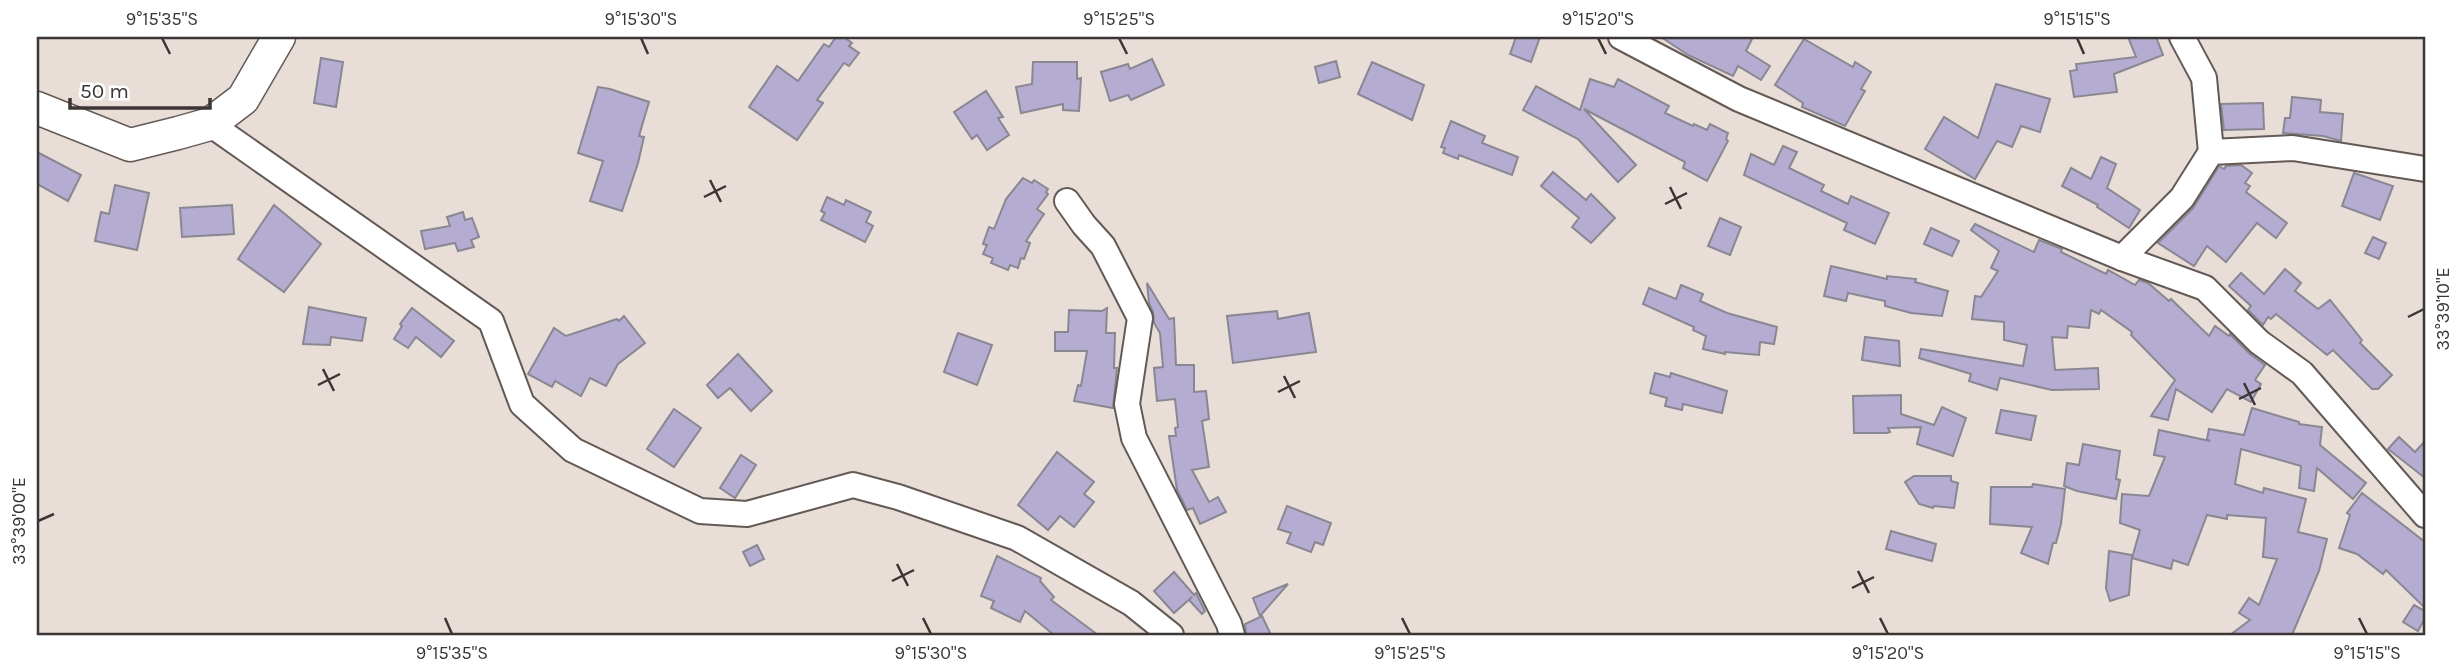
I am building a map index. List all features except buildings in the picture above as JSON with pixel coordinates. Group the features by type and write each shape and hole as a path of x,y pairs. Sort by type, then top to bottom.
{"main road":[{"path":"37,108 130,145 210,124 243,99 279,37"}],"street":[{"path":"1621,37 1739,99 2122,258 2205,288 2259,342 2302,373 2425,515"},
{"path":"2122,258 2182,198 2211,152 2204,78 2182,37"},
{"path":"210,124 491,321 522,404 573,450 700,511 747,514 853,485 898,496 1017,538 1131,603 1171,635"},
{"path":"2211,152 2294,148 2425,168"},
{"path":"1067,201 1103,246 1140,318 1127,404 1135,438 1232,635"}]}
